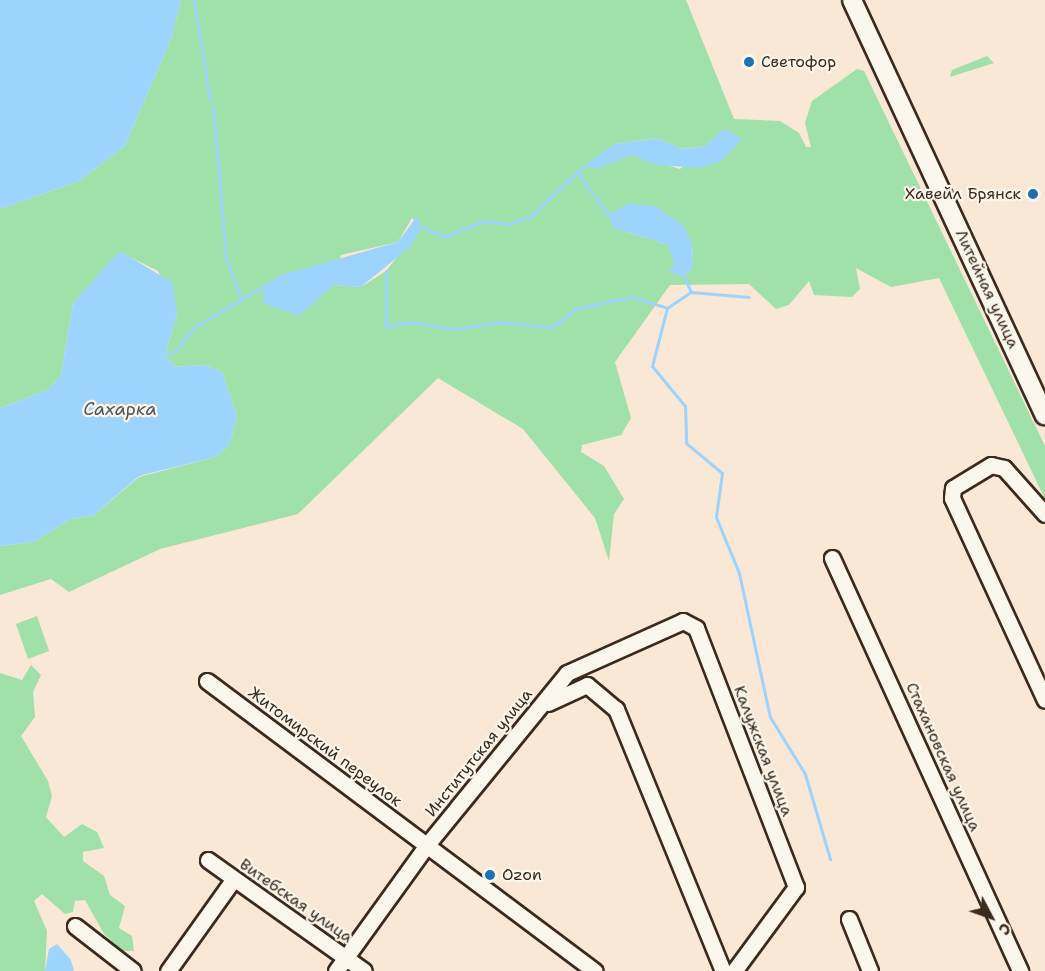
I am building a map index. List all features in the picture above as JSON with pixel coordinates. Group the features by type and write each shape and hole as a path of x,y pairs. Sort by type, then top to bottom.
{"main road":[{"name":"Литейная улица","path":"852,0 1045,415"}],"street":[{"path":"1045,514 1004,468 991,465 967,476 953,488 952,498 1045,700"},
{"name":"Стахановская улица","path":"832,558 1020,971"},
{"name":"Институтская улица","path":"336,971 426,846 567,673 678,622 688,621 696,628"},
{"name":"Калужская улица","path":"696,628 796,887 734,971"},
{"name":"Житомирский переулок","path":"207,681 594,971"},
{"path":"536,711 587,685 616,709 723,971"},
{"name":"Витебская улица","path":"208,860 233,880 364,971"},
{"path":"168,971 233,880"},
{"path":"849,919 870,971"},
{"path":"75,926 133,971"}],"green space":[{"path":"181,0 686,0 734,119 780,121 799,133 806,147 811,147 805,123 812,101 857,69 864,71 1045,446 1045,499 939,278 891,287 856,268 860,289 852,297 814,295 809,281 789,305 776,309 749,284 670,285 615,362 631,418 621,435 582,445 581,452 604,466 624,499 614,514 609,561 595,518 523,429 438,378 298,514 160,549 69,592 51,579 0,595 0,546 34,542 70,519 93,516 139,477 215,457 229,446 237,417 222,372 205,365 175,367 165,355 177,314 158,271 120,252 73,303 61,375 48,390 0,408 0,209 79,181 125,146 171,39","holes":["725,129 680,169 632,155 585,166 614,144 657,138 682,149 705,146","412,218 421,227 386,271 361,287 334,285 341,255 398,242","614,228 692,243 693,267 684,277 668,245"]},
{"path":"987,56 994,63 950,77 952,70"},
{"path":"37,616 49,651 28,659 16,624"},
{"path":"31,665 41,675 33,692 35,717 21,736 48,781 52,796 46,817 64,837 82,824 97,832 104,848 83,852 83,861 104,876 110,895 125,906 119,928 132,936 134,951 122,951 104,934 85,900 75,901 73,912 65,914 42,894 34,901 47,931 45,971 0,971 0,673 22,680"}],"water":[{"path":"0,0 181,0 171,39 125,146 79,181 0,209"},
{"path":"725,129 742,139 721,161 701,168 656,165 632,155 598,168 584,166 614,144 657,138 682,149 705,146"},
{"path":"628,204 656,206 683,225 692,243 693,267 684,277 669,272 674,263 668,245 614,228 608,215"},
{"path":"417,216 421,227 411,246 361,287 334,285 299,316 263,303 264,286 278,276 398,242"},
{"name":"Сахарка","path":"120,251 173,283 177,314 165,355 175,367 205,365 222,372 237,417 229,446 215,457 139,476 93,516 70,519 34,542 0,546 0,408 48,390 61,375 73,303"},
{"path":"57,944 71,960 74,971 45,971 49,949"}],"waterway":[{"path":"194,0 210,100"},
{"path":"213,106 226,259 241,299"},
{"path":"421,227 444,237 483,221 509,224 532,215 584,166"},
{"path":"578,173 608,215"},
{"path":"386,271 386,326 410,322 453,329 500,322 553,327 575,309 632,297 667,308 691,292 749,297"},
{"path":"684,277 691,292"},
{"path":"165,355 176,350 193,328 264,286"},
{"path":"667,308 652,366 685,406 686,443 722,473 716,517 739,573 770,717 805,774 830,859"}],"place":[{"name":"Светофор","path":"749,62"},
{"name":"Хавейл Брянск","path":"1033,194"},
{"name":"Ozon","path":"490,875"}]}
